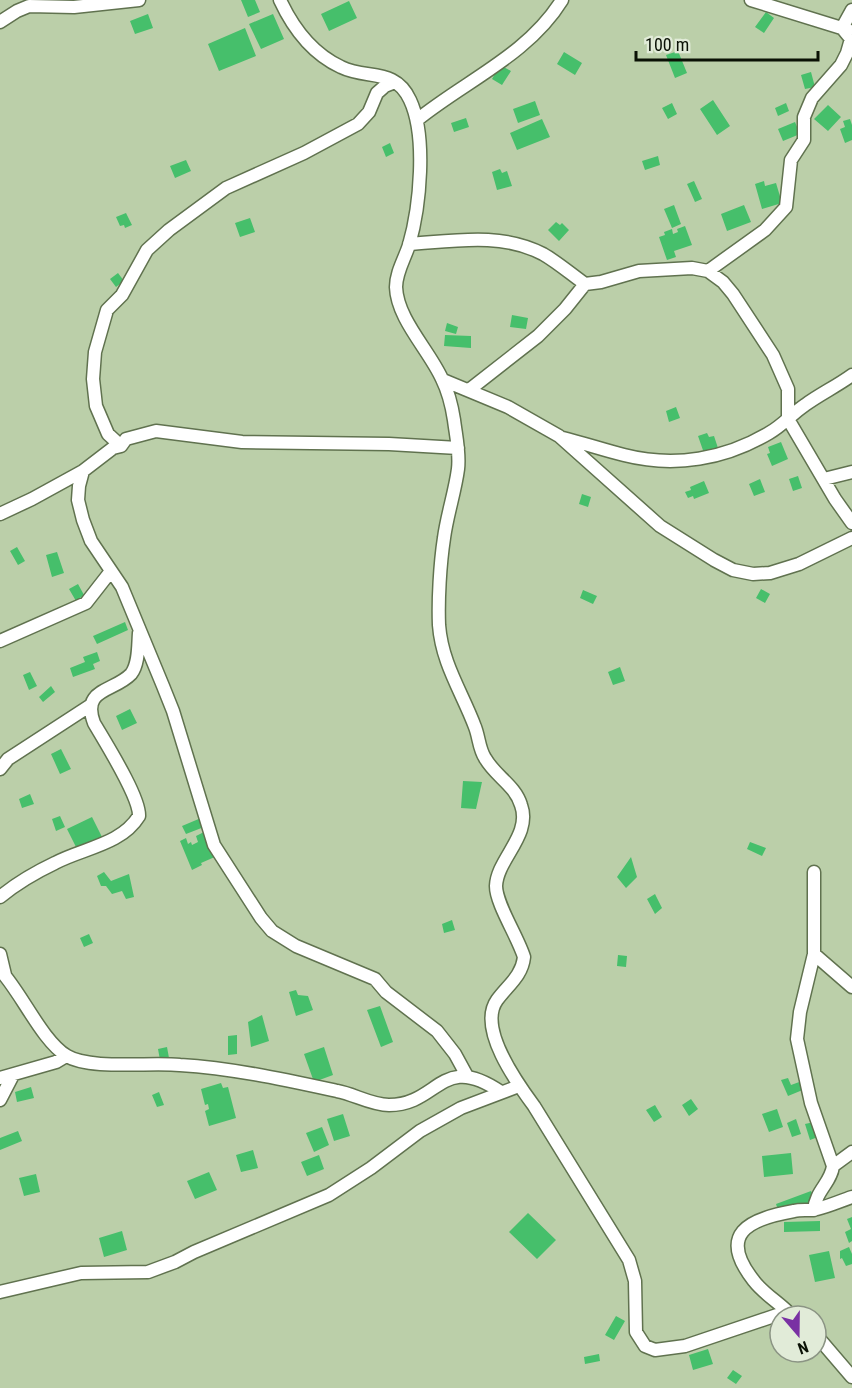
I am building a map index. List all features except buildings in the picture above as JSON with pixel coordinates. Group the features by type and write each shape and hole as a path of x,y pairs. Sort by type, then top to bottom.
{"street":[{"path":"0,22 29,6 74,7 139,0"},
{"path":"280,0 294,27 324,58 343,69 386,76 401,86 410,99 417,120 420,176 409,244 396,286 400,306 413,332 443,380 454,416 458,468 443,540 439,607 440,634 448,671 476,730 482,754 489,766 506,781 522,807 523,821 516,841 498,876 496,887 499,900 522,950 524,963 519,974 493,1008 492,1019 498,1047 519,1086 534,1106 629,1260 635,1281 636,1332 645,1346 655,1350 685,1346 768,1322"},
{"path":"417,120 438,103 505,59 539,28 562,0"},
{"path":"752,0 847,29"},
{"path":"708,271 765,230 786,207 791,160 804,140 804,117 813,98 841,65 847,53 850,39 847,29 852,10"},
{"path":"121,446 108,434 96,406 93,379 95,352 107,310 122,295 147,250 169,230 226,188 304,153 358,124 369,112 376,93 395,82"},
{"path":"409,244 484,238 511,242 543,254 585,284 601,282 639,271 692,268 708,271 723,282 733,294 773,355 788,388 788,419 852,523"},
{"path":"469,390 538,336 565,309 585,284"},
{"path":"559,436 626,456 687,461 713,457 771,432 804,405 852,375"},
{"path":"443,380 508,407 559,436 660,526 733,570 753,574 770,573 799,564 852,538"},
{"path":"0,514 83,471 113,448 121,446 126,439 156,431 242,442 389,444 458,448"},
{"path":"83,471 79,486 80,509 91,541 122,587 173,711 214,844 261,918 272,931 287,941 375,979 386,992 436,1031 456,1054 467,1076"},
{"path":"824,479 852,472"},
{"path":"0,641 86,603 111,571"},
{"path":"0,769 8,759 91,705 104,691 132,673 139,629"},
{"path":"0,897 57,861 97,846 127,831 139,816 133,793 94,723 90,711 91,705"},
{"path":"814,872 814,954 800,1012 797,1039 811,1103 833,1166 830,1176 816,1197 814,1210"},
{"path":"0,954 3,973 51,1041 66,1056 84,1062 180,1065 231,1072 340,1091 379,1105 406,1104 454,1077 467,1076 501,1092"},
{"path":"814,954 852,987"},
{"path":"0,1078 56,1062 66,1056"},
{"path":"0,1100 13,1075"},
{"path":"0,1292 81,1273 148,1272 175,1262 329,1195 371,1168 420,1131 461,1108 519,1086"},
{"path":"833,1166 852,1152"},
{"path":"781,1304 755,1283 744,1266 738,1245 744,1227 758,1220 795,1210 814,1210 852,1197"},
{"path":"828,1349 852,1377"}]}
